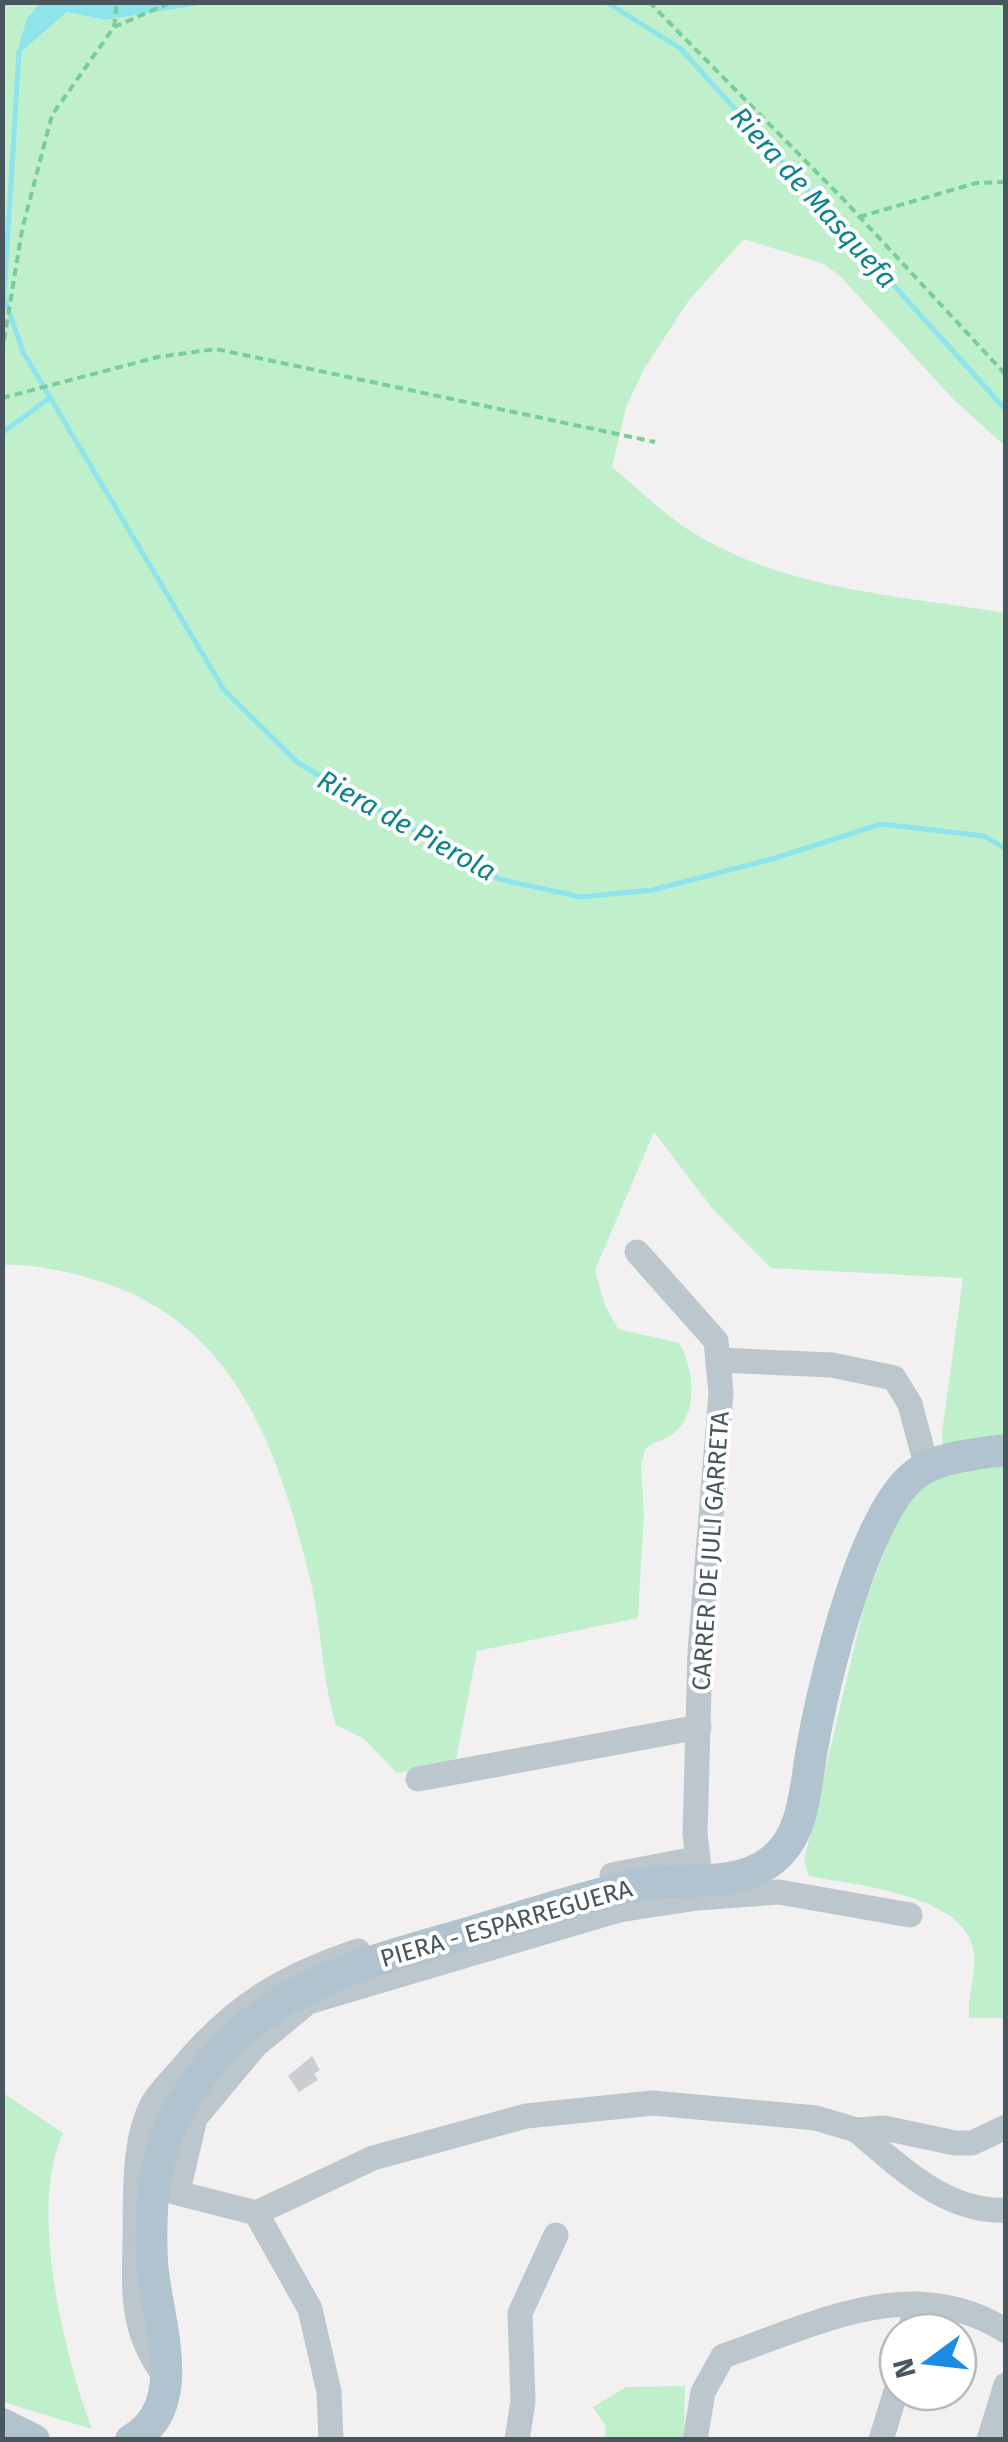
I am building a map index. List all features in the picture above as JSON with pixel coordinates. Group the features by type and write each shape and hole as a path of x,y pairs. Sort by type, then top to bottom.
{"main road":[{"path":"770,1880 798,1824 834,1653 880,1522 908,1480 941,1463 1006,1450"},
{"name":"PIERA - ESPARREGUERA","path":"131,2440 155,2417 166,2378 152,2262 166,2190 162,2146 195,2083 256,2020 302,1987 340,1970 583,1900 698,1869 770,1880"},
{"path":"2,2424 34,2440"}],"street":[{"name":"CARRER DE JULI GARRETA","path":"637,1252 716,1341 718,1360 721,1393 700,1652 698,1869"},
{"path":"718,1360 832,1365 894,1378 941,1463"},
{"path":"418,1780 700,1727"},
{"path":"166,2378 144,2347 134,2289 138,2166 152,2104 197,2050 253,1998 306,1968 631,1870 698,1869"},
{"path":"910,1915 770,1880 697,1898 619,1910 308,2002 255,2046 195,2118 166,2190 256,2213 374,2158 526,2116 654,2103 816,2118 856,2130 884,2128 955,2144 972,2143 1006,2126"},
{"path":"856,2130 904,2170 955,2201 984,2210 1006,2210"},
{"path":"256,2213 310,2310 329,2392 331,2440"},
{"path":"518,2440 523,2402 520,2313 556,2235"},
{"path":"694,2440 703,2392 723,2356 859,2308 897,2301 978,2317 1006,2331"},
{"path":"914,2312 916,2304"},
{"path":"989,2440 1006,2385"},
{"path":"880,2440 889,2412"}],"path":[{"path":"2,353 22,230 52,115 114,27 117,2"},
{"path":"114,27 172,2"},
{"path":"648,2 859,216 1006,375"},
{"path":"859,216 976,183 1006,182"},
{"path":"2,398 158,357 216,350 656,442"}],"green space":[{"path":"3,3 40,3 27,18 67,12 105,20 213,3 1005,3 1005,446 954,400 841,277 824,264 744,239 689,300 644,369 626,407 612,467 690,531 774,570 850,589 1005,613 1005,2018 969,2018 973,1948 964,1930 949,1915 878,1888 809,1876 804,1861 865,1601 908,1491 943,1476 942,1433 963,1278 771,1268 712,1208 654,1132 595,1270 604,1303 618,1329 679,1343 690,1376 691,1401 682,1424 671,1435 646,1448 641,1464 644,1513 638,1618 477,1651 455,1765 397,1773 363,1738 336,1725 311,1583 283,1484 265,1437 242,1394 214,1355 179,1322 136,1296 65,1272 3,1265"},
{"path":"3,2093 63,2133 53,2164 49,2240 61,2322 92,2429 3,2402"},
{"path":"685,2386 684,2439 604,2439 606,2427 593,2407 626,2387"}],"water":[{"path":"40,2 213,3 105,20 67,12 16,56 27,18"}],"building":[{"path":"312,2056 320,2070 314,2074 318,2080 299,2092 288,2076"}],"waterway":[{"name":"Riera de Masquefa","path":"606,2 680,48 1006,410"},
{"name":"Riera de Pierola","path":"19,52 4,297 23,352 224,690 298,763 499,879 581,897 652,890 772,859 881,824 984,836 1006,849"},
{"path":"2,433 48,399"}]}
